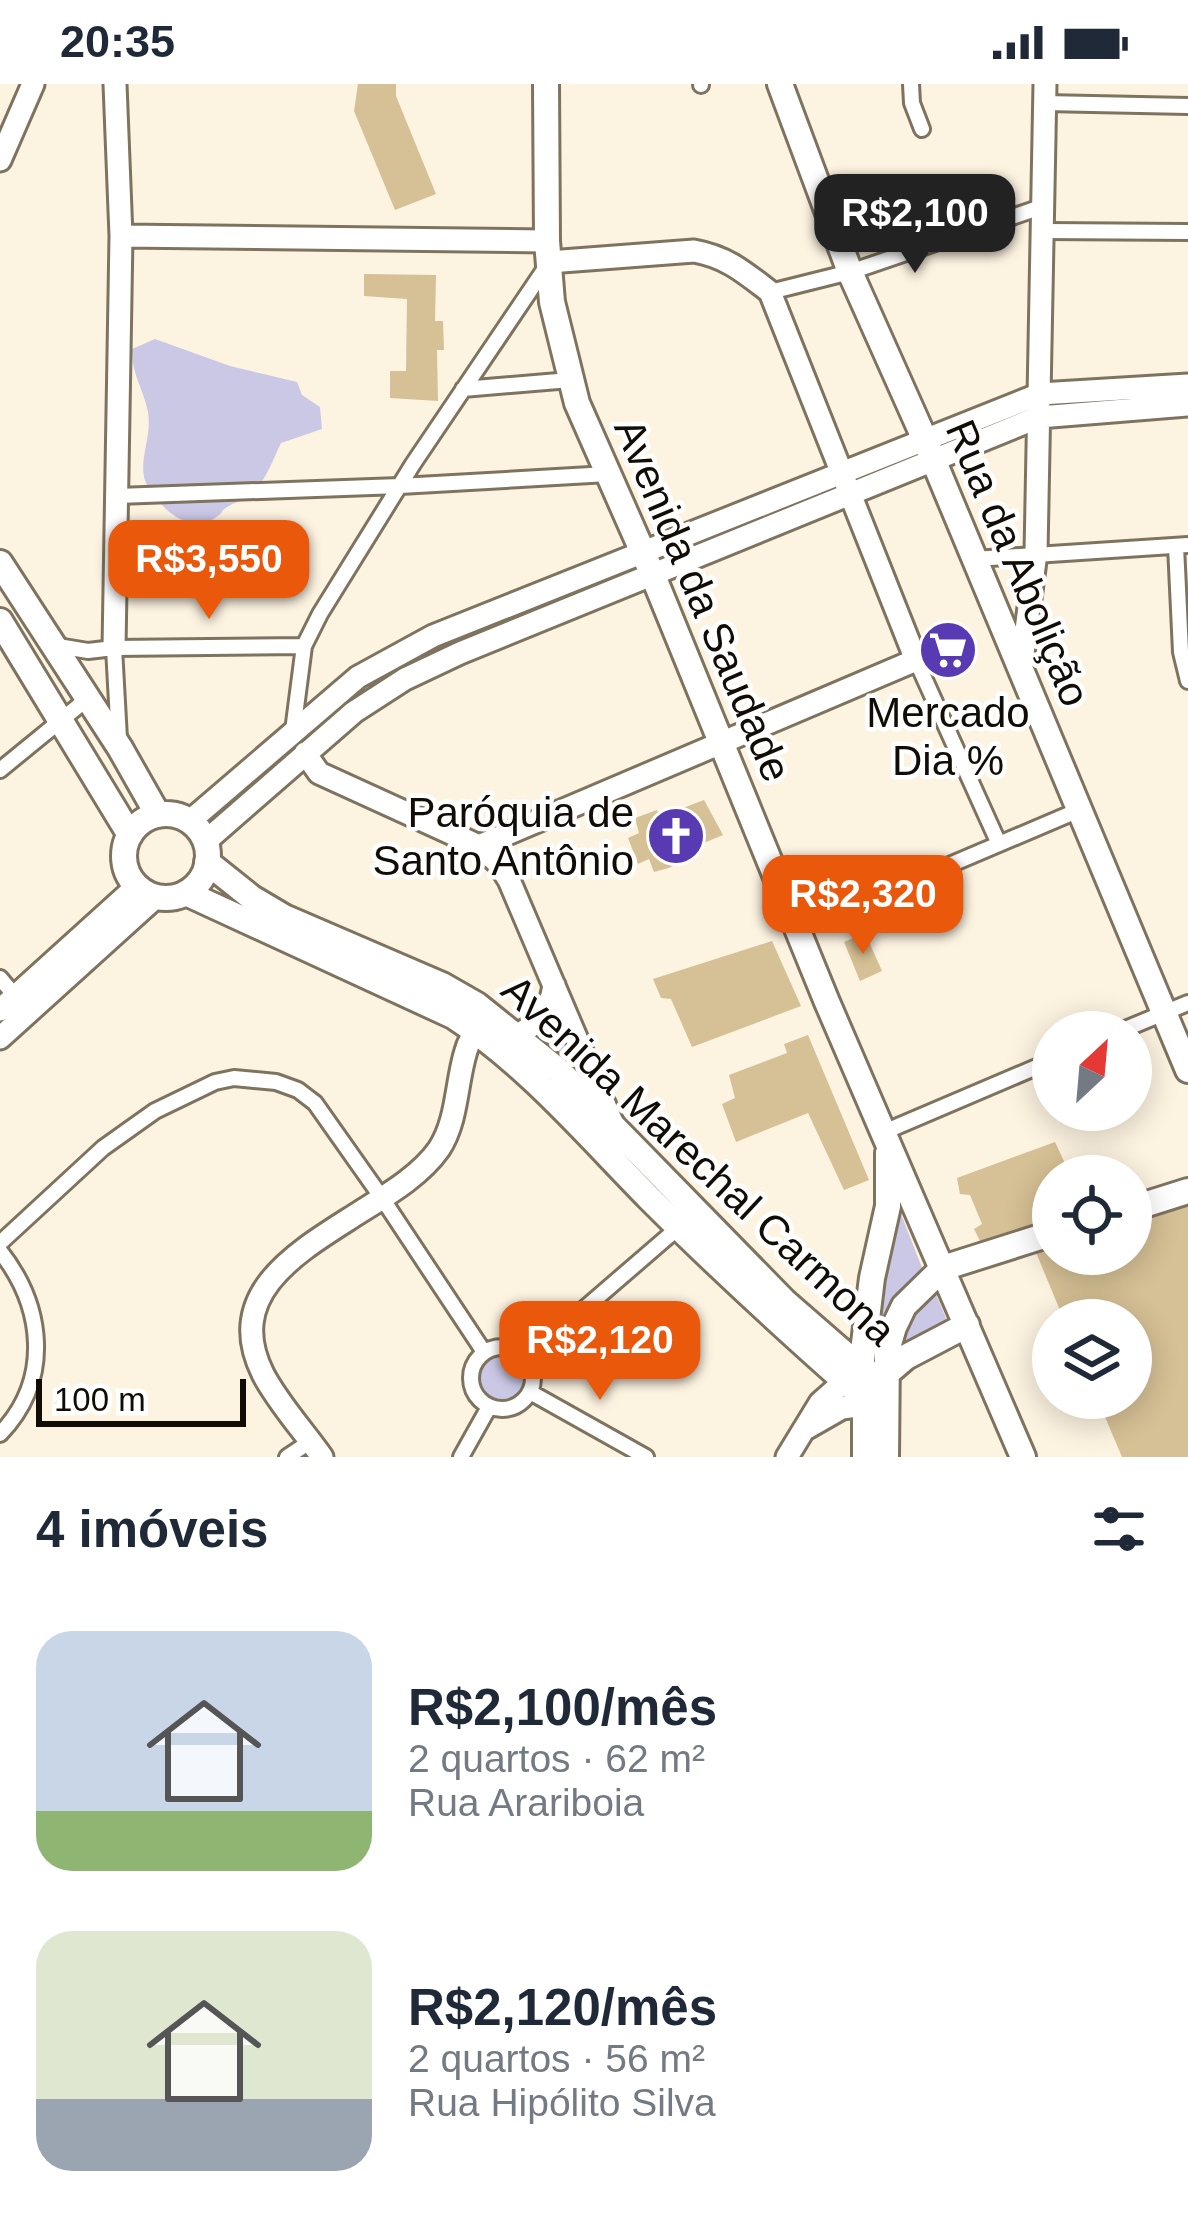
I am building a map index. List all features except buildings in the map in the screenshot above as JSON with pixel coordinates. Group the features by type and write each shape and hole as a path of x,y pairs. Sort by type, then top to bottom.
{"main road":[{"name":"Avenida da Saudade","path":"546,84 552,302 577,403 1023,1457"},
{"name":"Rua da Abolição","path":"780,84 850,272 1079,810 1176,1008 1188,1070"},
{"path":"0,563 158,815"},
{"path":"0,621 130,835"},
{"path":"158,815 172,815 201,841 204,875 186,893 173,898 146,892 129,876 124,863 130,835 146,819 158,815"},
{"name":"Avenida Marechal Carmona","path":"201,841 268,908 442,985 494,1032 539,1087 679,1227 867,1385"},
{"name":"Avenida Marechal Carmona","path":"186,893 494,1032 560,1071 867,1385"},
{"path":"865,1457 872,1278 888,1206 886,1135"},
{"path":"1152,1202 1188,1191"},
{"path":"886,1457 867,1385 904,1306 943,1268 1032,1240"},
{"path":"867,1385 913,1353 967,1325"}],"street":[{"path":"0,160 33,84"},
{"path":"116,84 121,236 113,648 120,748"},
{"path":"911,84 922,129"},
{"path":"1021,670 1035,557 1045,94 1188,106"},
{"path":"770,292 850,272 1044,206"},
{"path":"1044,231 1188,232"},
{"path":"121,236 548,252 694,250 736,265 770,292 916,660 999,844"},
{"path":"293,732 304,646 320,614 548,252"},
{"path":"463,389 571,380"},
{"path":"201,841 293,732 358,677 433,636 647,562 1039,406 1188,385"},
{"path":"1039,406 1188,405"},
{"path":"117,496 608,473"},
{"path":"974,560 1182,545 1181,652 1187,676"},
{"path":"201,841 354,712 405,679 647,562"},
{"path":"52,645 88,651 304,646"},
{"path":"479,846 916,660"},
{"path":"0,770 87,699"},
{"path":"305,753 319,773 479,846 497,863 509,880 615,1128"},
{"path":"799,929 1079,810"},
{"path":"0,1038 15,1007 146,892"},
{"path":"0,978 15,1007"},
{"path":"287,1457 316,1449 263,1375 253,1348 250,1329 263,1287 321,1237 420,1170 440,1148 449,1128 466,1050 494,1032 542,1019 554,985"},
{"path":"886,1135 1032,1069"},
{"path":"0,1434 22,1405 31,1383 37,1343 29,1298 0,1247 128,1130 193,1091 235,1078 276,1082 298,1090 314,1103 484,1352"},
{"path":"526,1359 679,1227"},
{"path":"502,1347 526,1359 533,1375 530,1392 517,1406 489,1407 480,1401 470,1381 471,1370 484,1352 502,1347"},
{"path":"802,1431 842,1408 867,1385"},
{"path":"788,1457 820,1403 867,1385"},
{"path":"530,1392 646,1457"},
{"path":"461,1457 489,1407"}],"shaded area":[{"path":"155,339 230,366 297,382 302,395 320,407 322,429 281,443 258,487 209,522 196,524 176,517 156,498 144,477 149,421 132,349"},
{"path":"556,1017 592,1094 534,1037"},
{"path":"894,1196 924,1273 901,1290 891,1309 876,1366 870,1363"},
{"path":"935,1292 949,1325 897,1347 905,1318"},
{"path":"502,1351 519,1358 526,1375 519,1392 502,1399 485,1392 478,1375 485,1358"}],"place":[{"name":"Mercado Dia %","path":"948,650"},
{"name":"Paróquia de Santo Antônio","path":"676,836"}]}
